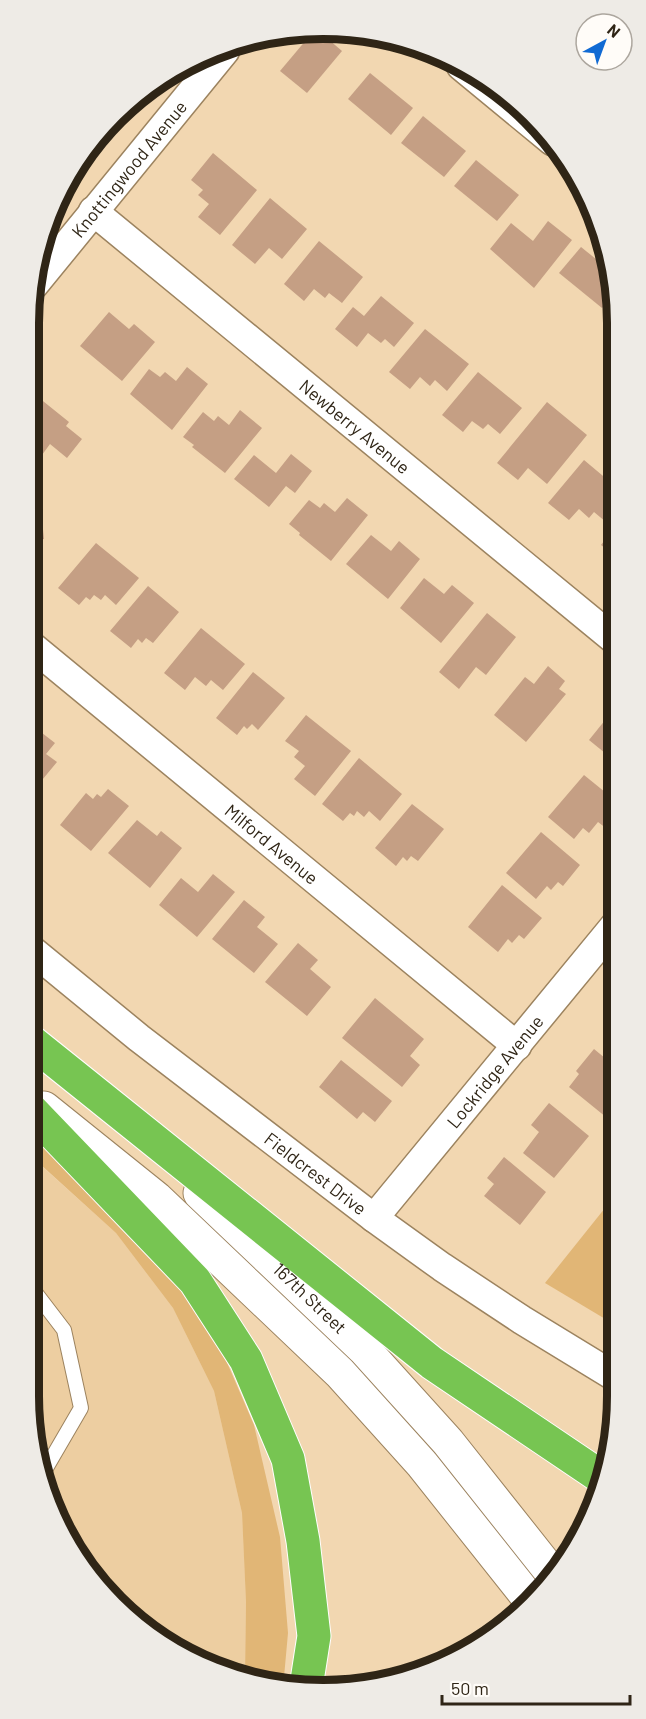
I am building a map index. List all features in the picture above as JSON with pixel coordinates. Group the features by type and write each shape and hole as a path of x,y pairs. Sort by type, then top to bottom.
{"highway":[{"path":"39,1048 432,1363 596,1474"},
{"path":"39,1118 195,1281 246,1360 288,1459 303,1541 314,1636 307,1679"}],"main road":[{"name":"167th Street","path":"39,1061 179,1173 364,1349 448,1442 548,1569"},
{"name":"167th Street","path":"39,1105 156,1198 340,1373 422,1464 526,1594"}],"street":[{"name":"Knottingwood Avenue","path":"43,274 218,59"},
{"name":"Newberry Avenue","path":"93,211 607,634"},
{"name":"Milford Avenue","path":"39,652 517,1046"},
{"name":"Lockridge Avenue","path":"374,1218 607,935"},
{"name":"Fieldcrest Drive","path":"39,956 140,1038 374,1218 513,1315 607,1372"}],"lane":[{"path":"39,1297 64,1330 81,1408 48,1465"}],"shaded area":[{"path":"39,1138 154,1248 210,1323 254,1425 280,1537 288,1633 284,1678 245,1669 246,1602 242,1513 214,1391 173,1308 116,1233 39,1163"},
{"path":"39,1164 116,1233 173,1308 214,1391 242,1513 246,1602 245,1669 197,1651 165,1632 136,1610 98,1569 68,1522 54,1487 41,1433"},
{"path":"607,1206 607,1320 545,1283"}],"building":[{"path":"328,39 342,51 307,93 280,71 306,40"},
{"path":"370,73 413,108 391,135 348,99"},
{"path":"423,116 466,151 444,177 401,143"},
{"path":"213,153 257,190 220,235 198,217 209,204 198,195 203,190 191,180"},
{"path":"476,160 519,195 497,221 454,186"},
{"path":"270,198 307,229 282,259 269,248 255,264 232,245"},
{"path":"548,221 572,240 534,288 490,249 511,223 533,241"},
{"path":"319,241 363,277 342,303 329,293 325,298 314,289 304,301 284,284"},
{"path":"581,247 601,263 606,303 602,308 559,273"},
{"path":"381,296 414,323 394,347 385,339 381,343 368,333 357,347 335,329 353,307 364,316"},
{"path":"109,312 129,329 134,324 155,342 122,381 80,346"},
{"path":"425,329 469,364 447,391 435,380 430,386 420,377 410,389 389,372"},
{"path":"187,367 208,384 172,430 130,394 149,369 160,377 165,372 176,381"},
{"path":"478,372 522,408 500,434 488,424 483,429 472,421 463,432 442,415"},
{"path":"39,398 69,422 66,426 82,439 67,458 50,444 42,455 39,453"},
{"path":"547,402 587,435 547,484 528,468 518,480 497,463"},
{"path":"240,410 262,428 225,473 183,437 203,412 214,421 218,416 229,425"},
{"path":"291,454 312,471 295,493 286,486 269,507 234,479 254,455 276,473"},
{"path":"584,460 607,479 606,522 594,512 589,518 579,509 569,520 548,503"},
{"path":"39,491 44,539 39,540"},
{"path":"347,498 368,515 331,561 289,524 309,500 320,508 324,503 335,512"},
{"path":"371,535 391,551 399,541 420,559 388,599 346,564"},
{"path":"607,537 607,550 601,545"},
{"path":"96,543 139,578 116,605 105,595 101,600 94,595 90,600 86,597 79,605 58,588"},
{"path":"424,578 444,594 452,585 474,603 441,643 400,608"},
{"path":"148,586 179,612 153,643 146,638 142,643 138,639 131,648 110,631"},
{"path":"487,613 516,637 486,675 476,667 459,689 439,672"},
{"path":"201,628 245,664 223,690 211,680 206,686 195,677 185,690 164,673"},
{"path":"548,666 565,681 559,689 566,694 526,742 494,715 525,677 534,684"},
{"path":"253,672 285,698 258,730 252,724 247,729 244,726 237,735 216,718"},
{"path":"306,715 351,751 315,796 294,779 305,766 294,757 299,751 285,741"},
{"path":"606,719 607,720 607,755 589,740"},
{"path":"39,731 55,743 46,754 57,762 39,784"},
{"path":"359,758 402,794 380,821 369,811 364,817 357,811 354,816 350,813 343,821 322,804"},
{"path":"584,775 607,794 607,829 598,822 589,833 583,828 574,839 548,817"},
{"path":"108,789 129,806 91,851 60,825 86,793 93,799 97,794 101,797"},
{"path":"412,804 444,829 418,861 411,856 407,861 403,857 396,866 375,848"},
{"path":"137,820 157,836 161,831 182,848 150,888 108,853"},
{"path":"541,832 580,865 563,886 558,882 551,890 547,886 536,899 506,873"},
{"path":"213,874 235,892 197,937 159,905 181,878 198,892"},
{"path":"502,885 542,918 524,939 519,935 512,943 508,939 498,952 468,927"},
{"path":"244,900 265,917 257,927 278,944 254,973 212,939"},
{"path":"298,943 318,960 310,969 331,987 307,1016 265,982"},
{"path":"375,998 424,1039 410,1056 420,1065 402,1087 342,1038"},
{"path":"594,1049 607,1060 607,1118 569,1087 579,1074 576,1071"},
{"path":"341,1060 392,1101 375,1122 363,1112 357,1119 319,1087"},
{"path":"549,1103 589,1136 554,1178 523,1153 539,1132 531,1125"},
{"path":"504,1157 546,1192 520,1225 484,1196 494,1184 487,1178"}]}
